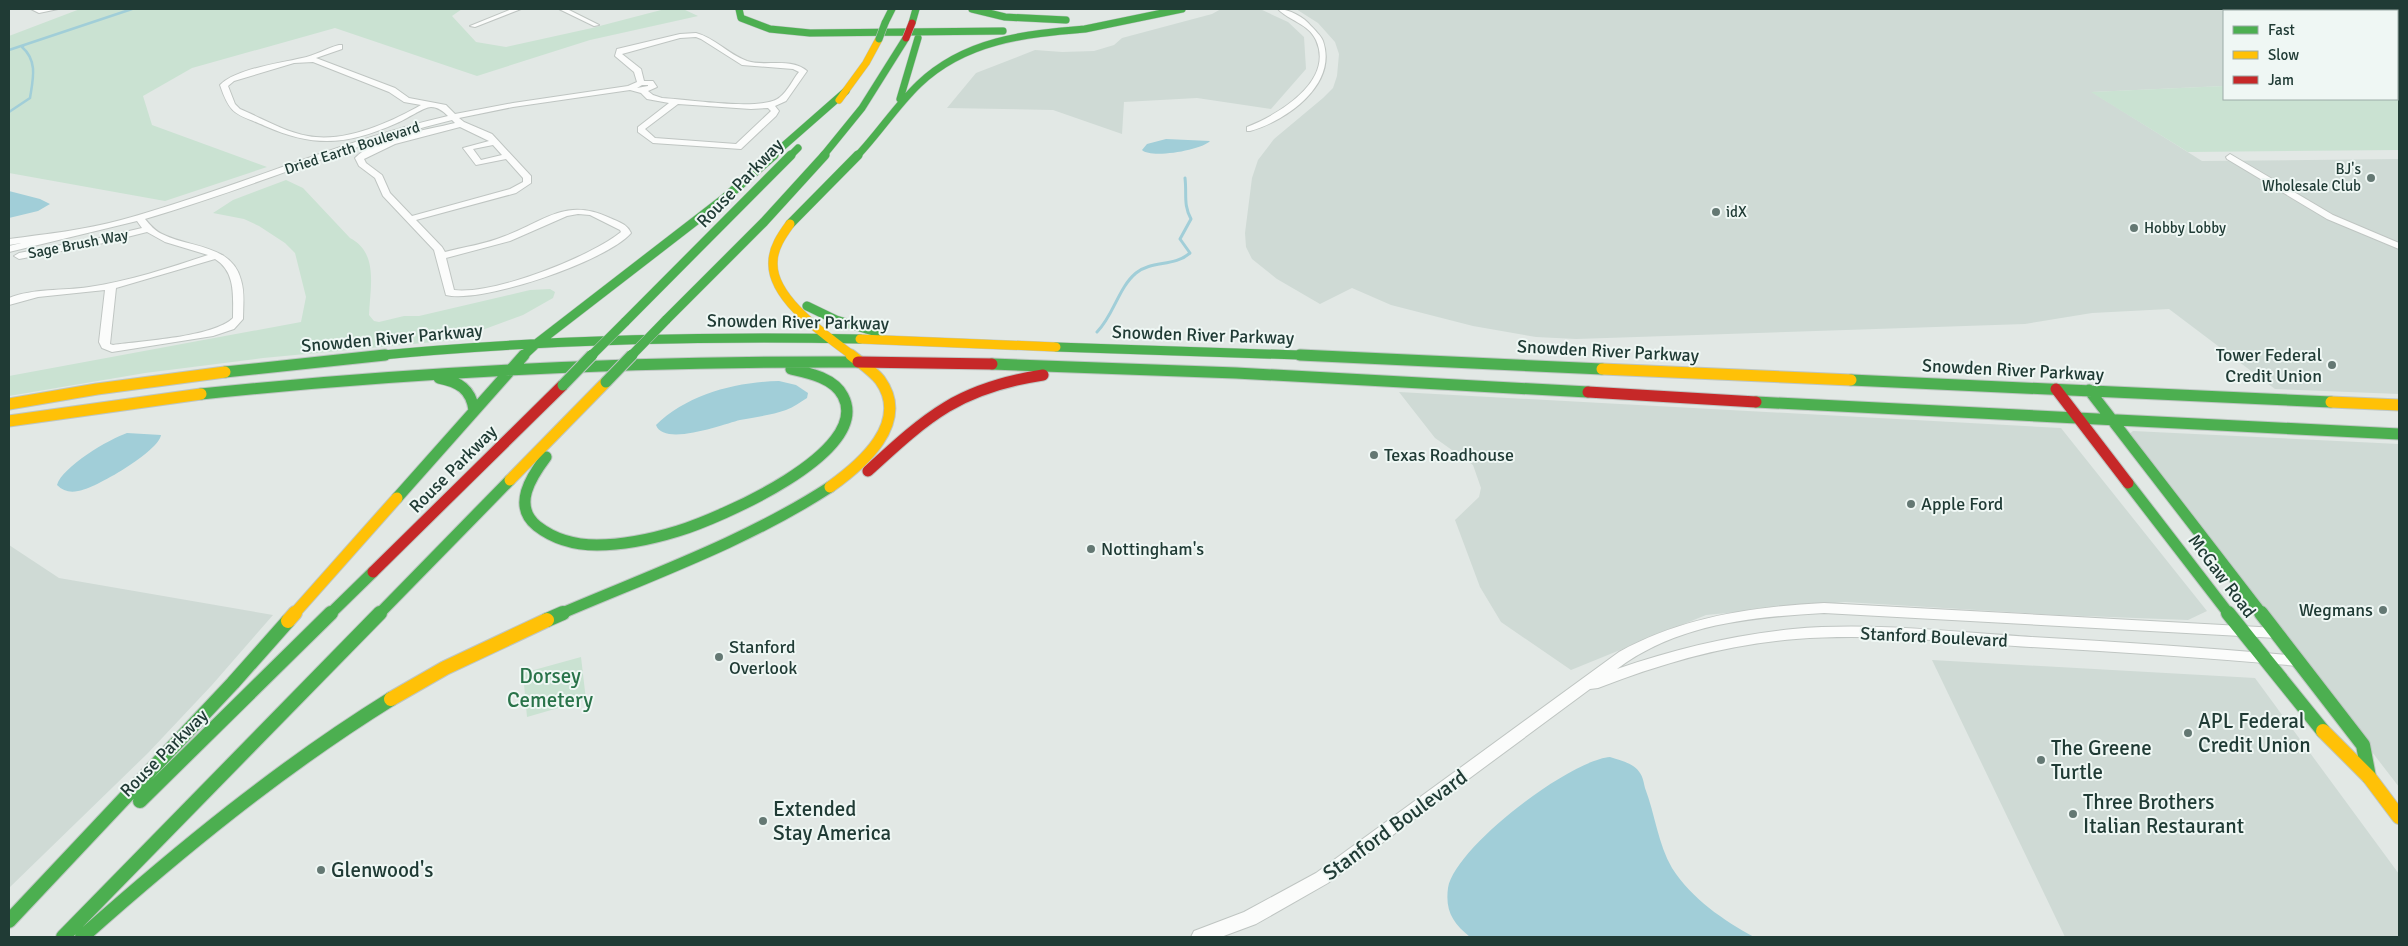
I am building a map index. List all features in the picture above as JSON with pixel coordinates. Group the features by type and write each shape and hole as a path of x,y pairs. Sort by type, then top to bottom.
{"main road":[{"path":"739,9 741,18 749,24 778,30 804,32 1085,29"},
{"path":"752,9 756,18 772,24 822,28 1029,26 1092,19 1143,9"},
{"path":"884,9 885,23"},
{"name":"Rouse Parkway","path":"130,811 764,185 846,91 866,64 892,9"},
{"path":"888,121 908,78 918,38 916,9"},
{"path":"64,937 795,187 852,123 888,72 906,38 917,23 920,9"},
{"path":"972,9 993,15 1020,19 1092,19"},
{"path":"82,937 145,880 231,808 292,762 364,715 436,674 503,640 671,568 749,532 811,500 851,470 870,453 883,435 889,422 891,406 888,394 880,381 860,361 802,312 780,286 774,275 773,262 775,250 792,222 866,147 929,74 948,60 967,50 1002,39 1085,29 1182,9"},
{"path":"9,921 233,683 511,368 536,344 725,198 846,91"},
{"path":"780,286 808,306 832,319 894,335 1209,351"},
{"path":"691,362 765,350 796,338 802,328 802,312"},
{"name":"Snowden River Parkway","path":"9,404 222,373 490,347 710,337 796,338 1076,349 1209,351 2399,405"},
{"path":"295,384 316,371 335,367 490,347"},
{"name":"Snowden River Parkway","path":"9,421 115,404 295,384 412,374 511,368 691,362 860,361 1198,371 2399,434"},
{"path":"606,382 538,467 523,495 526,513 532,523 542,532 572,543 597,546 636,542 708,520 784,481 825,451 844,427 848,416 845,398 839,389 824,378 784,368 691,362"},
{"path":"671,568 726,553 798,519 845,489 934,411 974,390 1010,379 1033,376 1198,371"},
{"path":"412,374 462,384 474,396 474,410"},
{"name":"McGaw Road","path":"2056,389 2262,657 2332,741 2369,777 2399,817"},
{"name":"McGaw Road","path":"2090,390 2363,745 2369,777"},
{"path":"2176,423 2252,418 2399,423"},
{"path":"9,930 116,825"}],"street":[{"path":"9,9 16,9"},
{"path":"34,9 39,11 55,9"},
{"path":"473,26 518,9"},
{"path":"562,9 596,25"},
{"path":"1250,130 1272,121 1292,105 1318,77 1322,66 1324,51 1314,31 1298,18 1281,9"},
{"path":"696,35 704,37 744,63 802,70 802,74 783,98 770,105 751,107 675,102 650,97 642,86 638,71 618,54 620,51 680,36 696,35"},
{"path":"339,47 307,59 289,62 227,81 224,85 231,106 237,111 306,138 323,140 381,126 429,104"},
{"path":"307,59 392,90 409,101 443,107 461,124 484,133 495,142 529,180 524,186 507,193 410,219"},
{"name":"Dried Earth Boulevard","path":"9,249 140,219 376,138 454,116 518,104 630,88 633,85 642,86"},
{"path":"675,102 642,127 642,132 648,138 659,141 738,147 773,114 775,111 770,105"},
{"path":"442,256 507,239 564,214 578,211 592,212 626,231 624,236 614,242 549,272 462,296 450,293 440,249 386,194 379,177 362,164 359,158 364,154 392,144 461,124"},
{"path":"495,142 467,148 479,163 508,156"},
{"path":"2230,157 2330,217 2399,246"},
{"path":"111,286 104,342 108,348 118,350 217,332 230,327 238,318 234,273 230,266 194,246 158,236 148,229 140,219"},
{"name":"Sage Brush Way","path":"9,258 99,241 148,229"},
{"name":"Dried Earth Boulevard","path":"9,242 81,232"},
{"path":"9,302 29,295 111,286 165,272 215,256"},
{"name":"Stanford Boulevard","path":"1200,937 1250,918 1322,878 1577,690 1648,641 1697,624 1736,615 1778,610 1824,608 2277,633"},
{"name":"Stanford Boulevard","path":"1577,690 1615,675 1715,646 1794,634 1838,633 1922,636 2262,657 2298,661"}],"shaded area":[{"path":"1221,9 1260,9 1288,22 1304,37 1306,69 1271,109 1197,98 1124,102 1122,134 1053,110 947,108 976,73 1035,50 1062,52 1094,51 1114,45 1122,38 1212,14"},
{"path":"1296,9 2399,9 2399,80 2398,10 2223,10 2223,86 2092,92 2202,161 2399,159 2399,394 2275,389 2169,309 2092,313 2025,324 1576,339 1536,337 1473,326 1391,305 1352,288 1320,304 1277,279 1252,259 1246,247 1245,233 1252,178 1258,160 1274,139 1333,88 1337,76 1339,54 1335,42 1318,23"},
{"path":"1399,392 2061,428 2207,611 2188,620 2058,615 1845,602 1706,615 1571,670 1501,622 1480,587 1455,520 1479,497 1481,488 1473,465 1435,438"},
{"path":"2133,431 2399,444 2399,787 2128,435"},
{"path":"9,545 59,578 273,615 212,685 148,753 9,888"},
{"path":"1932,660 2255,678 2399,874 2399,937 2065,937"}],"green space":[{"path":"80,9 462,9 452,16 476,42 506,47 592,28 665,9 683,9 698,16 590,40 477,76 335,28 192,68 143,96 152,125 267,167 165,201 9,173 9,36"},
{"path":"2399,80 2399,150 2188,152 2091,92 2223,86 2223,100 2398,100"},
{"path":"286,180 303,188 365,253 371,272 369,315 374,321 379,322 404,316 419,316 530,290 550,289 555,292 553,298 523,315 455,340 263,358 145,373 9,396 9,376 301,322 306,297 295,253 285,243 259,226 244,219 213,213 233,200"},
{"name":"Dorsey Cemetery","path":"581,657 586,700 527,717 523,673"}],"water":[{"path":"1166,139 1210,141 1197,147 1176,152 1155,154 1142,150 1147,144"},
{"path":"9,191 40,199 50,204 38,211 9,218"},
{"path":"779,381 796,385 808,393 807,398 781,412 695,432 670,434 661,431 656,425 683,405 713,392 746,384"},
{"path":"127,433 161,435 158,442 150,450 98,484 72,492 64,490 57,485 68,470 87,454"},
{"path":"1610,757 1631,765 1641,775 1663,849 1672,868 1680,879 1709,908 1754,937 1470,937 1459,927 1449,910 1448,888 1455,871 1471,851 1492,829 1543,789 1592,762"}],"waterway":[{"path":"24,45 132,9"},
{"path":"9,50 24,45"},
{"path":"9,112 30,98 33,71 30,58 22,47 24,45"},
{"path":"1097,332 1108,318 1125,286 1136,273 1149,266 1177,260 1190,253 1180,239 1191,219 1186,204 1185,178"}],"traffic: fast":[{"path":"739,9 741,18 770,29 810,33 1003,31"},
{"path":"885,23 892,9"},
{"path":"912,23 916,9"},
{"path":"972,9 1005,17 1066,20"},
{"path":"1085,29 1182,9"},
{"path":"879,39 885,23"},
{"path":"790,224 865,148 905,99 937,68 956,56 996,41 1039,33 1085,29"},
{"path":"666,320 764,222 811,171 869,99 906,38"},
{"path":"900,99 918,38"},
{"path":"397,498 511,368 536,344 725,198 846,91"},
{"path":"625,322 736,213 798,148"},
{"path":"807,306 836,320 880,333"},
{"path":"606,382 666,320"},
{"path":"563,385 625,322"},
{"path":"225,372 383,355 542,344 701,338 781,337 860,339"},
{"path":"1056,347 1209,351 1602,369"},
{"path":"201,394 365,378 529,368 694,363 858,362"},
{"path":"992,364 1236,373 1588,392"},
{"path":"546,457 529,484 525,493 524,503 531,521 557,539 579,544 612,545 646,540 693,526 762,495 789,479 813,462 833,443 845,423 846,403 843,395 824,379 791,369"},
{"path":"439,378 453,381 464,387 471,396 474,410"},
{"path":"1851,380 2331,402"},
{"path":"2089,390 2363,745 2369,777"},
{"path":"1756,402 2399,434"},
{"path":"63,937 510,480"},
{"path":"2128,483 2262,657 2323,731"},
{"path":"547,620 749,532 802,505 830,487"},
{"path":"140,801 373,572"},
{"path":"9,921 233,683 288,621"},
{"path":"82,937 231,810 309,752 391,699"}],"traffic: slow":[{"path":"839,100 866,63 879,39"},
{"path":"790,224 780,240 773,257 776,281 784,294 807,319 877,377 882,383 888,399 889,414 885,429 878,442 856,467 830,487"},
{"path":"860,339 1056,347"},
{"path":"1602,369 1851,380"},
{"path":"9,404 97,389 225,372"},
{"path":"510,480 606,382"},
{"path":"9,421 201,394"},
{"path":"2331,402 2399,405"},
{"path":"288,621 397,498"},
{"path":"391,699 445,668 547,620"},
{"path":"2323,731 2369,777 2399,817"}],"traffic: jam":[{"path":"906,38 912,23"},
{"path":"858,362 992,364"},
{"path":"868,471 928,419 966,395 988,386 1043,375"},
{"path":"373,572 563,385"},
{"path":"2056,389 2128,483"},
{"path":"1588,392 1756,402"}],"place":[{"name":"BJ's Wholesale Club","path":"2371,178"},
{"name":"idX","path":"1716,212"},
{"name":"Hobby Lobby","path":"2134,228"},
{"name":"Tower Federal Credit Union","path":"2332,365"},
{"name":"Texas Roadhouse","path":"1374,455"},
{"name":"Apple Ford","path":"1911,504"},
{"name":"Nottingham's","path":"1091,549"},
{"name":"Wegmans","path":"2383,610"},
{"name":"Stanford Overlook","path":"719,657"},
{"name":"APL Federal Credit Union","path":"2188,733"},
{"name":"The Greene Turtle","path":"2041,760"},
{"name":"Three Brothers Italian Restaurant","path":"2073,814"},
{"name":"Extended Stay America","path":"763,821"},
{"name":"Glenwood's","path":"321,870"}]}
